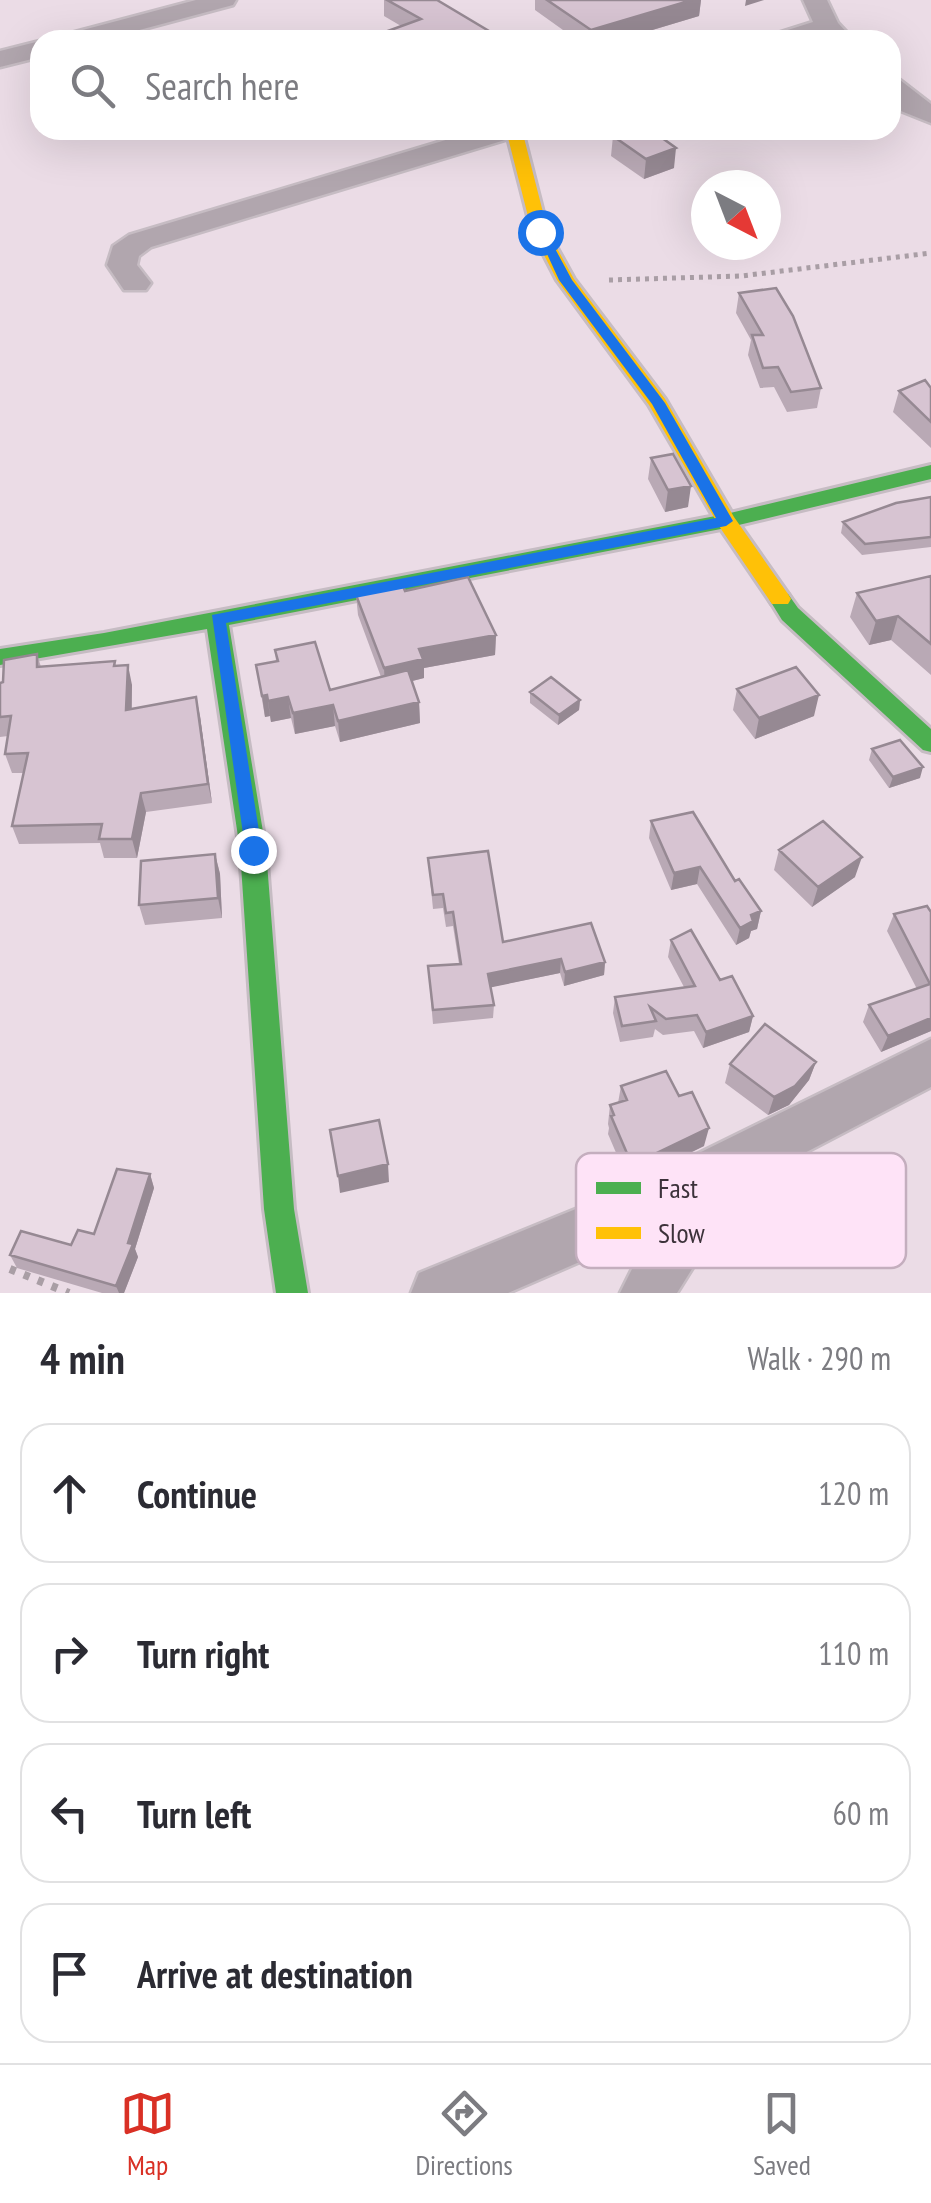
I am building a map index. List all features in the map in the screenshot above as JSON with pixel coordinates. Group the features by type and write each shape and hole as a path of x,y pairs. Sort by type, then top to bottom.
{"street":[{"path":"111,30 224,0"},
{"path":"815,0 832,30"},
{"path":"0,60 30,52"},
{"path":"901,96 931,116"},
{"path":"135,283 122,265 124,252 140,241 478,140"},
{"path":"514,140 540,232 566,280 658,403 726,521 790,614 931,743"},
{"path":"0,657 726,521 931,472"},
{"path":"218,619 253,850 278,1190 292,1293"},
{"path":"754,1153 931,1062"},
{"path":"440,1293 576,1238"},
{"path":"648,1293 660,1268"}],"path":[{"path":"566,280 741,276 931,253"},
{"path":"10,1269 69,1293"}],"building":[{"path":"387,0 437,0 487,30 391,30 421,19"},
{"path":"547,0 692,0 591,30"},
{"path":"619,140 665,140 676,148 646,159"},
{"path":"776,288 793,316 821,388 791,392 778,367 763,368 752,335 763,335 739,293"},
{"path":"925,380 931,388 931,422 899,391"},
{"path":"673,454 691,486 668,490 651,458"},
{"path":"931,497 931,537 865,544 843,522 896,503"},
{"path":"931,576 931,644 898,616 876,621 857,593"},
{"path":"468,577 496,635 419,649 423,659 384,668 356,595 403,586 405,591"},
{"path":"315,642 330,690 408,670 419,702 338,721 333,705 293,713 288,697 268,701 267,695 262,696 256,665 278,661 275,650"},
{"path":"37,654 37,667 115,661 114,666 128,665 126,710 196,697 208,784 141,793 132,839 99,839 102,824 12,826 28,753 5,754 11,716 0,717 0,683 4,660"},
{"path":"796,667 819,695 759,718 737,689"},
{"path":"551,677 580,700 559,715 530,692"},
{"path":"900,740 923,767 893,777 872,749"},
{"path":"693,812 735,881 739,879 761,911 751,915 753,921 740,928 700,867 674,873 651,821"},
{"path":"823,821 862,857 818,887 779,850"},
{"path":"488,851 503,942 591,923 605,962 565,972 561,959 488,974 494,1005 433,1010 428,966 461,964 453,912 446,913 443,894 433,895 428,858"},
{"path":"215,854 218,898 139,905 141,861"},
{"path":"927,906 931,912 931,1018 888,1036 869,1005 930,984 894,914"},
{"path":"691,930 720,980 732,976 753,1016 706,1032 697,1015 666,1019 650,1007 656,1021 622,1026 615,997 695,986 671,940"},
{"path":"765,1024 816,1062 795,1086 774,1097 730,1064"},
{"path":"666,1071 679,1096 692,1092 709,1128 657,1153 627,1153 610,1105 627,1100 621,1086"},
{"path":"379,1120 388,1164 338,1176 330,1130"},
{"path":"117,1169 150,1174 128,1243 133,1244 116,1286 10,1255 21,1231 71,1245 78,1230 94,1234"}],"traffic: fast":[{"path":"0,657 104,641 726,521 931,472"},
{"path":"780,599 790,614 931,743"},
{"path":"217,619 253,850 279,1209 292,1293"}],"traffic: slow":[{"path":"517,140 540,232 566,280 658,403 726,521 780,599"}],"route":[{"path":"253,850 218,619 726,521 658,403 566,280 540,232"}]}
